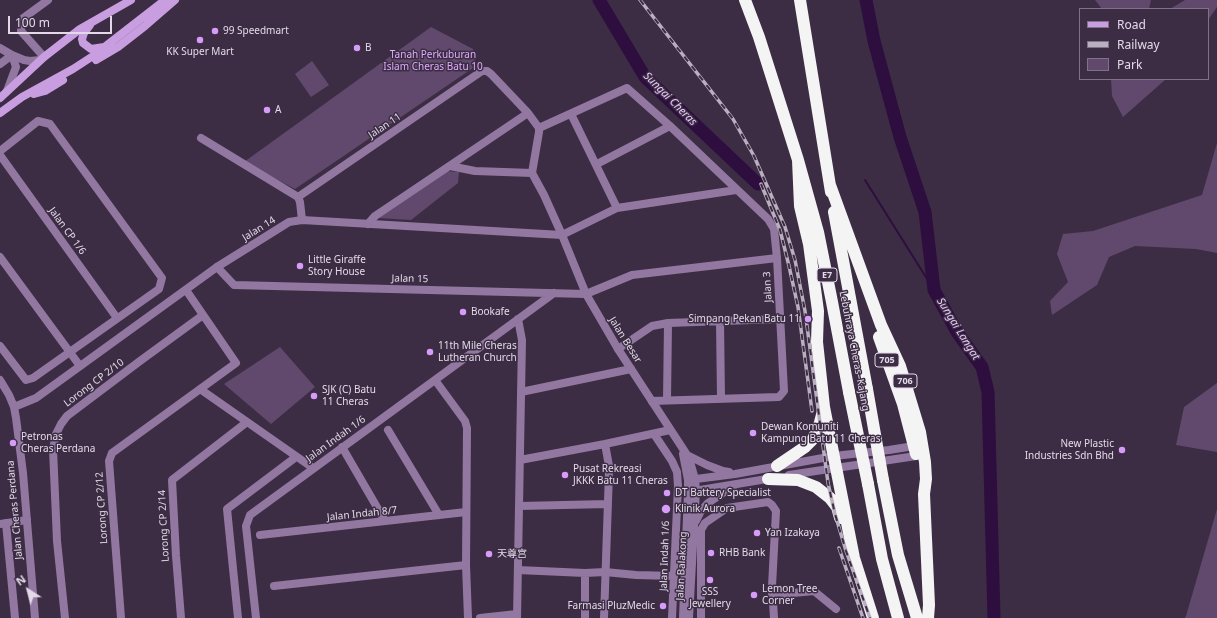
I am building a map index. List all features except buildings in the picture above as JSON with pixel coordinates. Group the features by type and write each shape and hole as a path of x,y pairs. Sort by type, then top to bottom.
{"highway":[{"name":"Lebuhraya Cheras–Kajang","path":"745,0 759,37 798,160 818,232 882,559 898,618"},
{"name":"Lebuhraya Cheras–Kajang","path":"800,0 830,185 883,480 898,555 917,618"},
{"path":"798,160 800,206 809,244 818,311 817,342 824,407 854,558 873,618"},
{"path":"830,185 862,274"},
{"name":"705","path":"862,274 880,340 903,404 915,451"},
{"name":"706","path":"862,274 881,325 900,366 912,403 920,432 925,462 926,479 924,494"},
{"path":"777,466 801,450 813,439 819,426 824,407"},
{"path":"915,451 919,477 924,494 928,618"},
{"path":"768,479 798,480 816,486 826,495 836,507 846,542 854,558"},
{"path":"892,597 894,618"},
{"path":"928,605 933,618"}],"main road":[{"path":"0,98 42,58 80,29 131,0"},
{"path":"0,113 22,97 73,69 108,45 165,0"},
{"path":"22,97 45,91 118,47 175,0"},
{"path":"91,22 84,32 82,39 83,43 90,49 108,45"}],"street":[{"path":"0,48 24,60 30,61 42,58 21,31 22,20 48,0"},
{"path":"0,64 12,55"},
{"path":"7,92 16,67 12,55"},
{"name":"Jalan 11","path":"298,197 482,71 487,71 491,74 528,113"},
{"name":"Jalan 3","path":"572,114 627,88 670,126 771,223 776,239 784,391 779,397 721,399"},
{"path":"368,224 375,216 528,113 539,128 532,173 475,171 450,166"},
{"path":"539,128 572,114 617,208"},
{"path":"0,151 38,121 50,124 162,278 159,289 33,378 26,380 0,346"},
{"path":"597,164 670,126"},
{"path":"201,138 298,197 302,220"},
{"name":"Jalan CP 1/6","path":"0,155 117,318"},
{"name":"Jalan Besar","path":"532,173 544,195 562,235 586,294 618,349 685,452 691,464 692,479"},
{"path":"562,235 617,208 736,190"},
{"name":"Jalan 14","path":"14,408 36,398 217,267 289,222 302,220 562,235"},
{"path":"0,257 80,366"},
{"path":"586,294 632,275 777,258"},
{"name":"Jalan 15","path":"217,267 234,285 586,294"},
{"path":"186,290 203,315"},
{"name":"Jalan Indah 1/6","path":"256,618 246,526 250,515 312,468 436,380 554,293"},
{"name":"Lorong CP 2/12","path":"121,618 109,461 112,453 236,363 203,315"},
{"name":"Lorong CP 2/10","path":"65,618 57,534 53,449 56,434 67,416 203,315"},
{"path":"480,618 517,616 522,340 518,319"},
{"path":"618,349 652,326 668,323 780,319"},
{"path":"652,401 721,399 720,321"},
{"path":"667,400 668,323"},
{"path":"521,392 631,369"},
{"name":"Jalan Cheras Perdana","path":"0,380 9,395 14,408 23,473 35,618"},
{"path":"436,380 465,421 467,428 466,565 468,618"},
{"path":"200,389 312,468"},
{"name":"Lorong CP 2/14","path":"181,618 172,480 247,422"},
{"path":"388,430 439,515"},
{"path":"520,460 670,430"},
{"name":"Jalan Indah 1/6","path":"654,434 672,461 677,472 678,486 672,618"},
{"path":"604,618 609,466 606,444"},
{"path":"342,447 385,521"},
{"path":"889,450 915,451 836,468 692,491 692,479 735,474 834,456 889,450"},
{"path":"685,452 707,465 735,474"},
{"path":"238,618 227,509 296,457"},
{"path":"694,525 701,511 708,503 739,483"},
{"name":"Jalan Balakong","path":"689,618 694,525 692,491"},
{"name":"Jalan Balakong","path":"683,618 692,491"},
{"path":"722,493 726,508"},
{"path":"701,618 701,530 705,523 726,508 768,502 776,511 772,595 774,618"},
{"path":"519,506 608,504"},
{"name":"Jalan Indah 8/7","path":"260,535 466,512"},
{"path":"15,618 3,523 27,520"},
{"path":"274,586 466,565"},
{"path":"518,570 585,573 605,572 674,576"},
{"path":"585,573 585,618"},
{"path":"772,595 814,592 836,609"}],"green space":[{"path":"1095,0 1151,0 1149,8 1101,8"},
{"path":"1185,0 1217,0 1217,7 1209,19 1209,8 1172,8"},
{"name":"Tanah Perkuburan Islam Cheras Batu 10","path":"431,27 473,49 476,66 295,189 244,162"},
{"path":"312,61 329,85 311,97 295,74"},
{"path":"1111,80 1165,80 1123,117 1112,96"},
{"path":"1217,143 1217,253 1196,249 1135,246 1109,257 1097,285 1052,315 1050,301 1068,282 1057,254 1063,234 1093,231 1202,195"},
{"path":"445,171 459,172 458,183 411,220 378,218"},
{"path":"280,347 315,387 271,424 224,384"},
{"path":"1217,383 1217,452 1176,445 1184,407"},
{"path":"1217,509 1217,618 1185,618 1186,616"}],"waterway":[{"name":"Sungai Cheras","path":"599,0 645,77 758,184"},
{"name":"Sungai Langat","path":"866,0 874,41 900,137 925,212 934,290 957,332 982,367 988,392 994,618"},
{"name":"Sungai Cheras","path":"865,180 934,290"}],"railway":[{"path":"640,0 733,119 754,156 785,227 795,260 805,311 828,483 846,551 870,618"},
{"path":"761,184 780,230 789,266 798,307 812,411"},
{"path":"839,548 863,618"}],"place":[{"name":"99 Speedmart","path":"215,31"},
{"name":"KK Super Mart","path":"200,40"},
{"name":"B","path":"357,48"},
{"name":"A","path":"267,110"},
{"name":"Little Giraffe Story House","path":"300,266"},
{"name":"Bookafe","path":"463,312"},
{"name":"Simpang Pekan Batu 11","path":"808,319"},
{"name":"11th Mile Cheras Lutheran Church","path":"430,352"},
{"name":"SJK (C) Batu 11 Cheras","path":"314,396"},
{"name":"Dewan Komuniti Kampung Batu 11 Cheras","path":"753,433"},
{"name":"Petronas Cheras Perdana","path":"13,443"},
{"name":"New Plastic Industries Sdn Bhd","path":"1122,450"},
{"name":"Pusat Rekreasi JKKK Batu 11 Cheras","path":"565,475"},
{"name":"DT Battery Specialist","path":"667,493"},
{"name":"Klinik Aurora","path":"666,509"},
{"name":"Yan Izakaya","path":"757,533"},
{"name":"RHB Bank","path":"711,553"},
{"name":"天尊宫","path":"489,554"},
{"name":"SSS Jewellery","path":"710,580"},
{"name":"Lemon Tree Corner","path":"754,595"},
{"name":"Farmasi PluzMedic","path":"663,606"}]}
